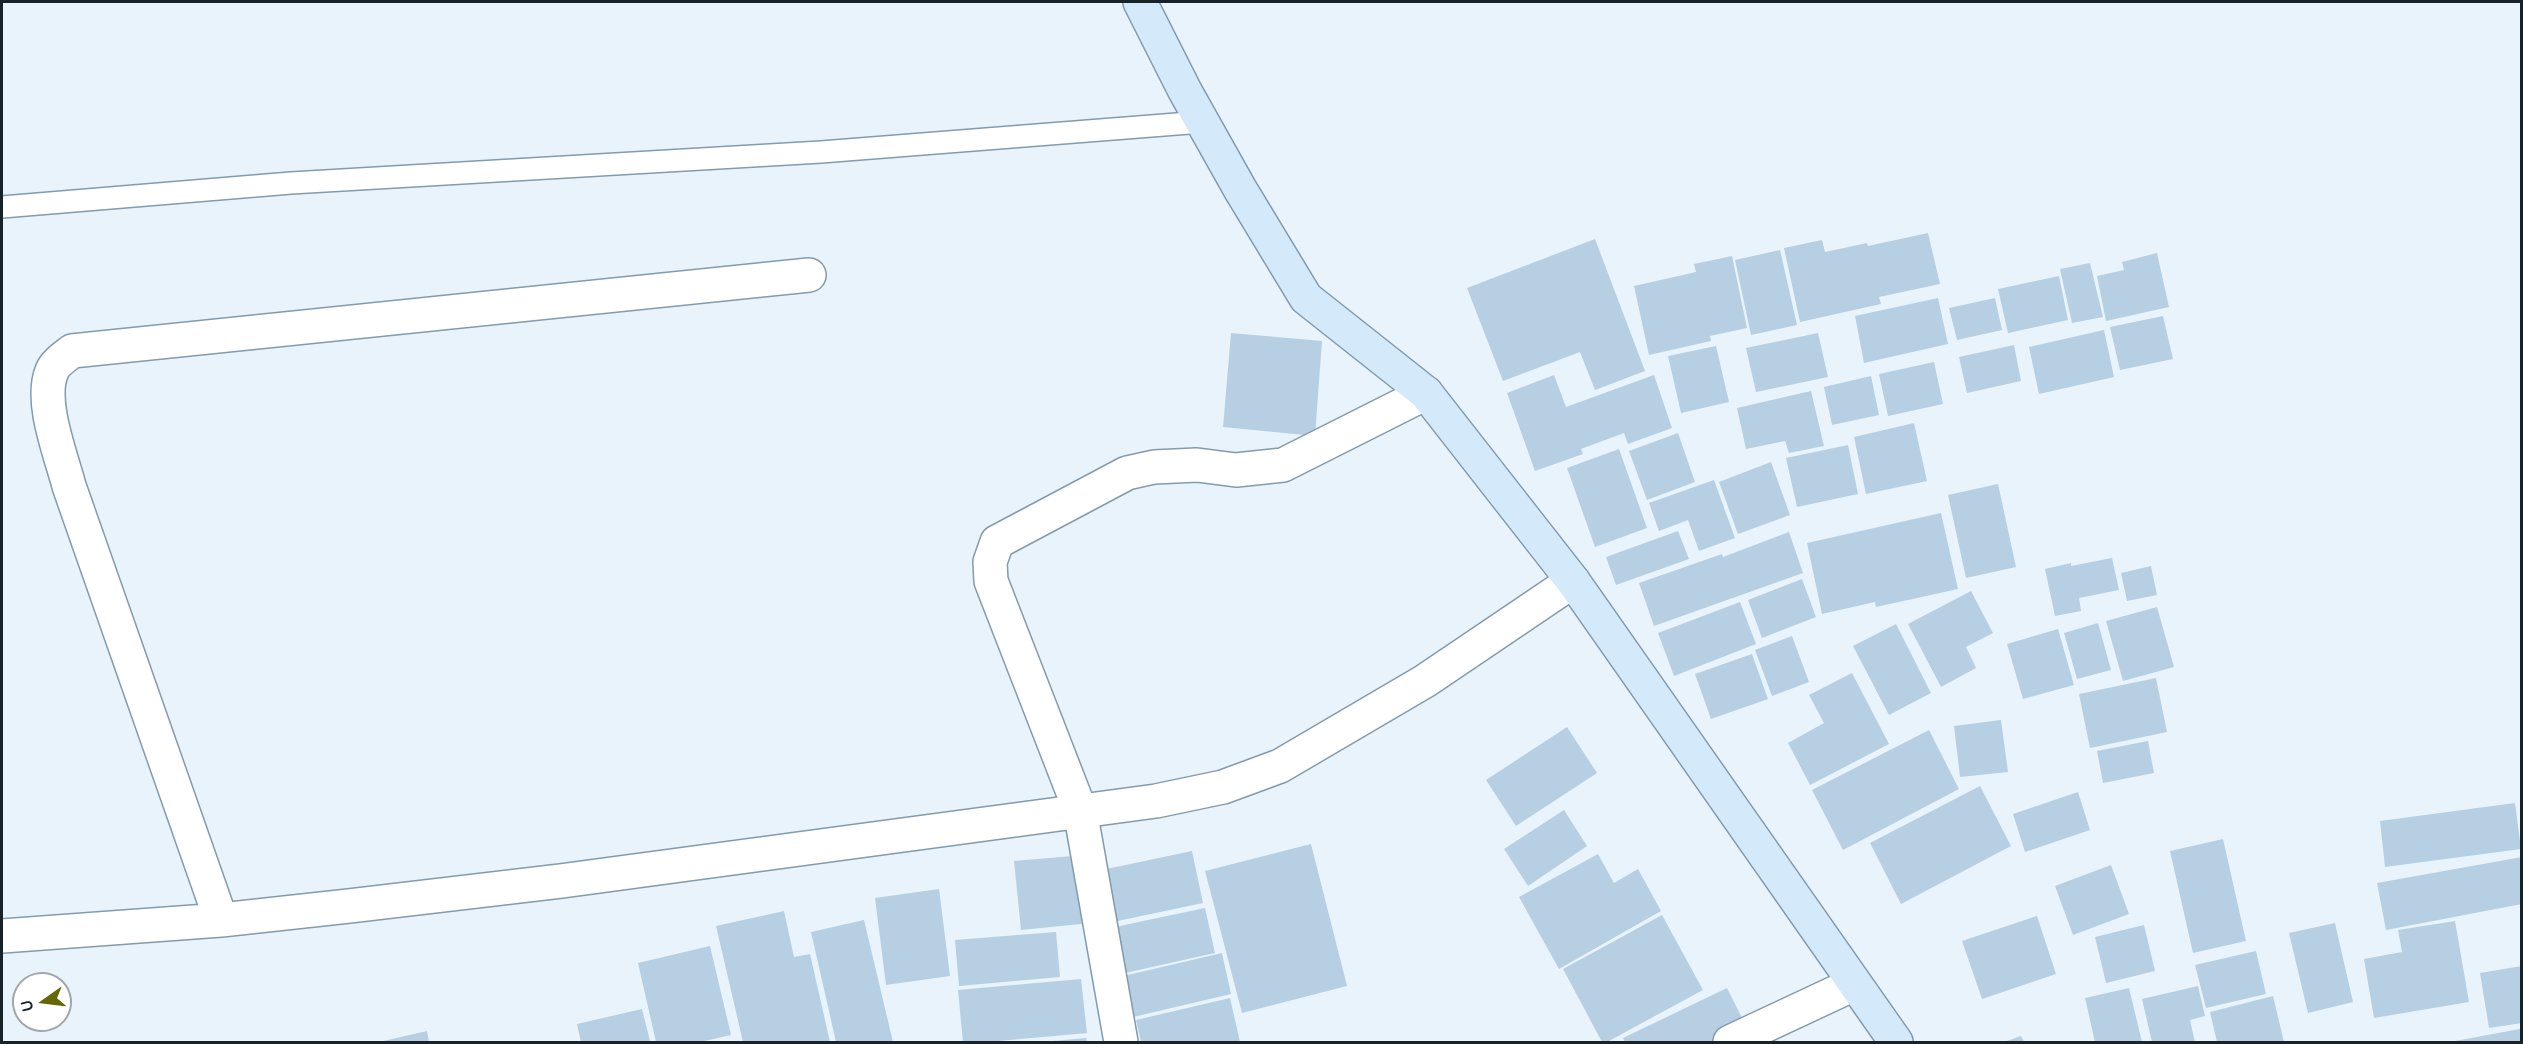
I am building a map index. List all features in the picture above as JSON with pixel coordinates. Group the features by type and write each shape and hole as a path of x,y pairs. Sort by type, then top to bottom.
{"main road":[{"path":"1140,2 1202,122 1306,298 1426,393 1574,581 1896,1042"}],"street":[{"path":"221,920 69,486 50,414 48,386 52,369 72,351 809,275"},
{"path":"1121,1042 1080,810 991,581 990,562 997,542 1127,473 1164,466 1197,465 1236,470 1283,465 1426,393"},
{"path":"2,936 221,920 561,881 1156,801 1223,788 1280,766 1425,681 1574,581"},
{"path":"1730,1042 1854,984"}],"lane":[{"path":"2,207 291,183 821,152 1202,122"}],"building":[{"path":"1928,233 1940,284 1879,297 1881,304 1800,322 1784,248 1822,240 1825,252 1867,243 1868,246"},
{"path":"1595,239 1645,371 1595,390 1580,352 1503,381 1467,288"},
{"path":"1780,250 1797,325 1751,335 1735,260"},
{"path":"2157,253 2169,307 2106,321 2097,276 2124,270 2122,262"},
{"path":"1732,256 1747,328 1710,336 1711,341 1649,355 1634,286 1696,272 1694,264"},
{"path":"2090,263 2103,317 2072,323 2060,269"},
{"path":"2059,276 2068,320 2008,333 1998,289"},
{"path":"1938,298 1948,344 1864,363 1855,316"},
{"path":"1995,298 2002,330 1957,340 1949,308"},
{"path":"2163,316 2173,359 2120,370 2110,327"},
{"path":"2104,330 2114,377 2039,394 2029,347"},
{"path":"1231,333 1322,341 1315,436 1223,427"},
{"path":"1818,333 1828,377 1756,392 1746,348"},
{"path":"2014,345 2021,381 1967,393 1959,357"},
{"path":"1716,346 1729,402 1681,413 1668,356"},
{"path":"1934,362 1943,404 1888,416 1879,374"},
{"path":"1554,375 1566,407 1654,375 1672,428 1628,444 1624,433 1581,449 1583,454 1535,471 1507,393"},
{"path":"1871,376 1879,415 1832,425 1824,387"},
{"path":"1811,391 1824,446 1789,453 1785,441 1746,449 1737,408"},
{"path":"1914,423 1927,481 1866,494 1854,437"},
{"path":"1678,433 1695,482 1647,500 1629,451"},
{"path":"1848,445 1858,494 1797,507 1786,458"},
{"path":"1619,449 1647,528 1595,547 1567,468"},
{"path":"1771,462 1790,515 1738,534 1719,482"},
{"path":"1714,480 1735,538 1699,551 1688,520 1659,531 1649,503"},
{"path":"1998,484 2016,567 1966,578 1948,495"},
{"path":"1941,513 1958,589 1876,607 1875,602 1822,614 1807,543"},
{"path":"1678,531 1689,559 1616,585 1606,557"},
{"path":"1789,532 1803,573 1654,626 1639,583 1722,554 1723,557"},
{"path":"2112,558 2119,590 2079,598 2081,611 2055,616 2045,569"},
{"path":"2151,566 2157,595 2127,601 2121,573"},
{"path":"1802,579 1816,617 1762,638 1748,600"},
{"path":"1971,591 1993,633 1966,647 1976,668 1941,687 1908,624"},
{"path":"1740,602 1756,644 1674,676 1658,633"},
{"path":"2157,607 2174,667 2123,681 2106,621"},
{"path":"2098,623 2111,670 2077,679 2064,633"},
{"path":"1896,624 1931,693 1889,715 1853,646"},
{"path":"2058,629 2074,685 2023,699 2007,644"},
{"path":"1792,636 1809,682 1772,696 1755,650"},
{"path":"1752,654 1768,699 1711,719 1695,674"},
{"path":"1852,673 1889,744 1810,785 1788,743 1824,723 1809,695"},
{"path":"2156,678 2167,732 2090,748 2079,694"},
{"path":"2001,720 2008,772 1960,777 1954,726"},
{"path":"1567,727 1597,773 1516,826 1486,780"},
{"path":"1929,730 1959,789 1843,850 1812,790"},
{"path":"2148,741 2154,773 2103,783 2097,751"},
{"path":"1980,786 2011,846 1901,904 1870,843"},
{"path":"2078,792 2090,830 2025,852 2013,814"},
{"path":"2515,803 2521,849 2385,867 2380,821"},
{"path":"1564,810 1587,846 1528,886 1504,849"},
{"path":"2223,839 2246,941 2193,953 2170,851"},
{"path":"1311,844 1347,986 1242,1013 1205,871"},
{"path":"1192,851 1203,903 1108,923 1097,871"},
{"path":"1598,854 1614,883 1638,869 1661,911 1559,969 1519,897"},
{"path":"1084,855 1091,923 1021,930 1014,861"},
{"path":"2522,857 2522,904 2386,930 2377,883"},
{"path":"2111,865 2129,914 2073,935 2055,886"},
{"path":"939,889 950,976 886,985 875,898"},
{"path":"1205,908 1215,953 1125,973 1115,927"},
{"path":"784,911 794,957 810,954 830,1042 743,1042 716,926"},
{"path":"1662,915 1703,990 1607,1042 1602,1042 1563,969"},
{"path":"2037,916 2056,974 1982,999 1962,941"},
{"path":"864,920 893,1042 836,1042 811,932"},
{"path":"2455,921 2469,1002 2374,1018 2364,959 2402,952 2398,930"},
{"path":"2335,923 2353,1002 2308,1013 2289,933"},
{"path":"2144,925 2155,971 2106,983 2095,937"},
{"path":"1056,932 1060,977 959,986 955,940"},
{"path":"710,946 731,1035 700,1042 656,1042 638,963"},
{"path":"2256,951 2266,994 2206,1008 2195,965"},
{"path":"1222,953 1231,994 1129,1018 1119,977"},
{"path":"2522,966 2522,1023 2489,1028 2480,973"},
{"path":"1081,979 1087,1033 963,1042 958,990"},
{"path":"2198,986 2205,1016 2190,1020 2195,1042 2152,1042 2142,999"},
{"path":"1727,988 1747,1028 1718,1042 1625,1042 1623,1038"},
{"path":"2129,988 2142,1042 2095,1042 2085,998"},
{"path":"2273,996 2284,1042 2217,1042 2210,1012"},
{"path":"1230,998 1240,1042 1141,1042 1136,1020"},
{"path":"642,1009 650,1041 581,1042 577,1024"},
{"path":"2520,1029 2522,1042 2455,1042 2455,1041"},
{"path":"427,1031 429,1042 379,1042"},
{"path":"2021,1036 2024,1042 2004,1042"},
{"path":"1086,1038 1087,1042 1053,1042 1053,1041"}]}
